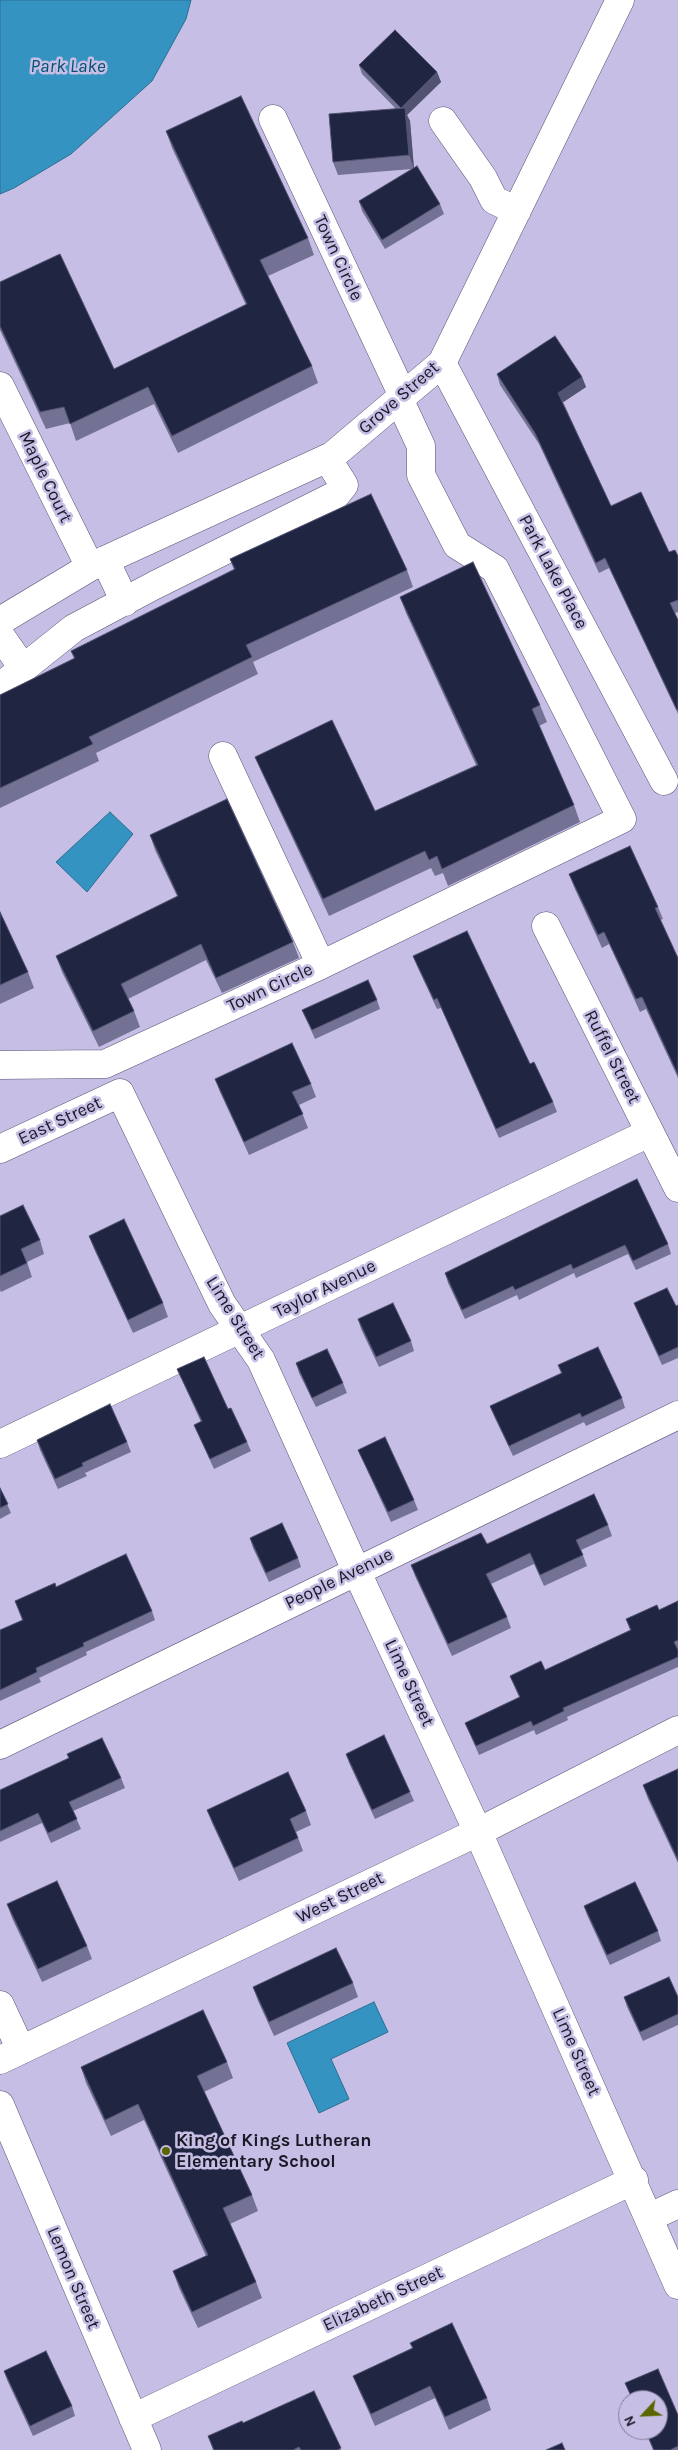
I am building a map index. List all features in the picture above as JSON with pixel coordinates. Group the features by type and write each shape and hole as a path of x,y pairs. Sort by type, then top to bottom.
{"street":[{"name":"Grove Street","path":"0,621 98,564 327,458 442,363 620,0"},
{"name":"Town Circle","path":"0,1065 105,1064 321,965 622,819 496,570 457,546 422,475 421,446 401,398 273,119"},
{"path":"443,121 483,178 494,200 517,211"},
{"name":"Park Lake Place","path":"442,363 664,781"},
{"name":"Maple Court","path":"0,386 98,564 125,602"},
{"path":"0,687 74,628 336,495 344,485 327,458"},
{"path":"0,635 23,668"},
{"name":"Town Circle","path":"223,756 321,965"},
{"name":"Ruffel Street","path":"546,926 678,1188"},
{"name":"East Street","path":"0,1149 120,1092"},
{"name":"Lime Street","path":"120,1092 222,1304 262,1360 356,1570 478,1832 634,2180 678,2285"},
{"name":"Taylor Avenue","path":"0,1444 649,1133"},
{"name":"People Avenue","path":"0,1745 356,1570 678,1415"},
{"name":"West Street","path":"11,2055 478,1832 678,1730"},
{"path":"0,2005 11,2055"},
{"name":"Lemon Street","path":"0,2105 147,2450"},
{"name":"Elizabeth Street","path":"133,2418 634,2180"},
{"path":"650,2217 678,2204"}],"water":[{"name":"Park Lake","path":"0,0 191,0 186,19 152,81 71,154 14,188 0,194"},
{"path":"110,812 133,834 87,892 56,862"},
{"path":"374,2002 388,2032 331,2059 349,2099 319,2113 287,2043"}],"building":[{"path":"395,30 437,72 401,108 359,65"},
{"path":"241,96 308,238 260,260 312,366 172,436 148,387 70,424 64,407 40,412 0,326 0,282 60,254 114,369 247,304 166,131"},
{"path":"405,108 409,155 333,162 329,114"},
{"path":"417,166 440,204 382,240 359,201"},
{"path":"555,336 582,377 558,393 611,506 641,492 669,552 675,550 678,556 678,600 670,603 678,620 678,710 605,558 596,563 535,433 497,374"},
{"path":"371,494 407,570 246,645 252,657 89,737 93,744 0,788 0,695 75,658 71,651 235,569 230,559"},
{"path":"473,562 540,705 532,709 574,805 442,869 437,856 429,860 425,851 323,899 255,757 332,720 375,811 478,765 400,597"},
{"path":"227,799 293,942 216,978 201,944 121,984 134,1011 93,1031 56,956 178,896 150,835"},
{"path":"630,846 658,907 655,908 678,958 678,1075 642,997 636,999 604,932 598,935 569,874"},
{"path":"0,912 28,972 0,985"},
{"path":"467,931 530,1064 534,1062 553,1102 496,1129 437,998 434,1000 413,956"},
{"path":"368,980 377,1000 312,1030 302,1010"},
{"path":"292,1043 311,1084 292,1092 303,1114 244,1142 215,1079"},
{"path":"637,1179 668,1244 633,1261 625,1245 573,1269 571,1264 515,1290 513,1286 462,1310 445,1273"},
{"path":"23,1205 40,1240 21,1249 27,1263 0,1276 0,1216"},
{"path":"124,1219 163,1303 128,1320 89,1236"},
{"path":"667,1288 676,1306 678,1305 678,1347 659,1356 634,1303"},
{"path":"393,1303 411,1341 376,1357 358,1319"},
{"path":"598,1347 622,1398 582,1417 580,1413 509,1446 490,1406 562,1373 558,1365"},
{"path":"327,1349 343,1383 312,1398 296,1363"},
{"path":"204,1357 228,1409 231,1408 247,1442 210,1459 194,1425 202,1421 177,1369"},
{"path":"110,1404 127,1442 82,1463 83,1466 55,1479 37,1440"},
{"path":"385,1437 414,1500 388,1512 358,1450"},
{"path":"0,1488 8,1504 0,1508"},
{"path":"594,1494 608,1525 576,1540 583,1555 540,1575 530,1553 486,1574 507,1617 448,1644 411,1565 481,1533 487,1544"},
{"path":"282,1523 298,1558 266,1573 250,1538"},
{"path":"126,1554 152,1611 83,1643 84,1646 36,1668 37,1672 0,1690 0,1630 23,1620 15,1601 55,1583 56,1587"},
{"path":"678,1601 678,1640 674,1642 678,1650 678,1657 563,1708 564,1711 533,1726 531,1721 476,1746 465,1723 520,1697 510,1676 541,1661 545,1670 631,1630 626,1619 657,1605 659,1610"},
{"path":"384,1735 410,1792 372,1810 346,1754"},
{"path":"102,1738 121,1778 69,1802 77,1819 48,1833 38,1813 0,1831 0,1790 69,1758 67,1754"},
{"path":"678,1769 678,1860 643,1785"},
{"path":"288,1772 306,1811 290,1819 298,1838 234,1868 207,1810"},
{"path":"57,1881 87,1946 38,1969 7,1904"},
{"path":"635,1882 658,1931 607,1955 584,1906"},
{"path":"336,1948 353,1983 269,2022 253,1987"},
{"path":"669,1977 678,1997 678,2014 640,2032 624,1997"},
{"path":"203,2010 227,2062 197,2076 252,2195 223,2208 256,2282 192,2312 173,2271 208,2255 138,2104 105,2120 81,2067"},
{"path":"452,2323 487,2398 445,2417 430,2386 371,2414 353,2376 413,2348 410,2343"},
{"path":"46,2351 72,2406 30,2426 4,2371"},
{"path":"658,2369 667,2390 628,2390 625,2383"},
{"path":"314,2391 341,2448 337,2450 301,2450 299,2447 293,2450 214,2450 208,2436 242,2421 243,2423"},
{"path":"668,2392 678,2415 678,2446 670,2450 654,2450 650,2440 668,2440"},
{"path":"562,2443 565,2450 546,2450"}],"place":[{"name":"King of Kings Lutheran Elementary School","path":"166,2151"}]}
